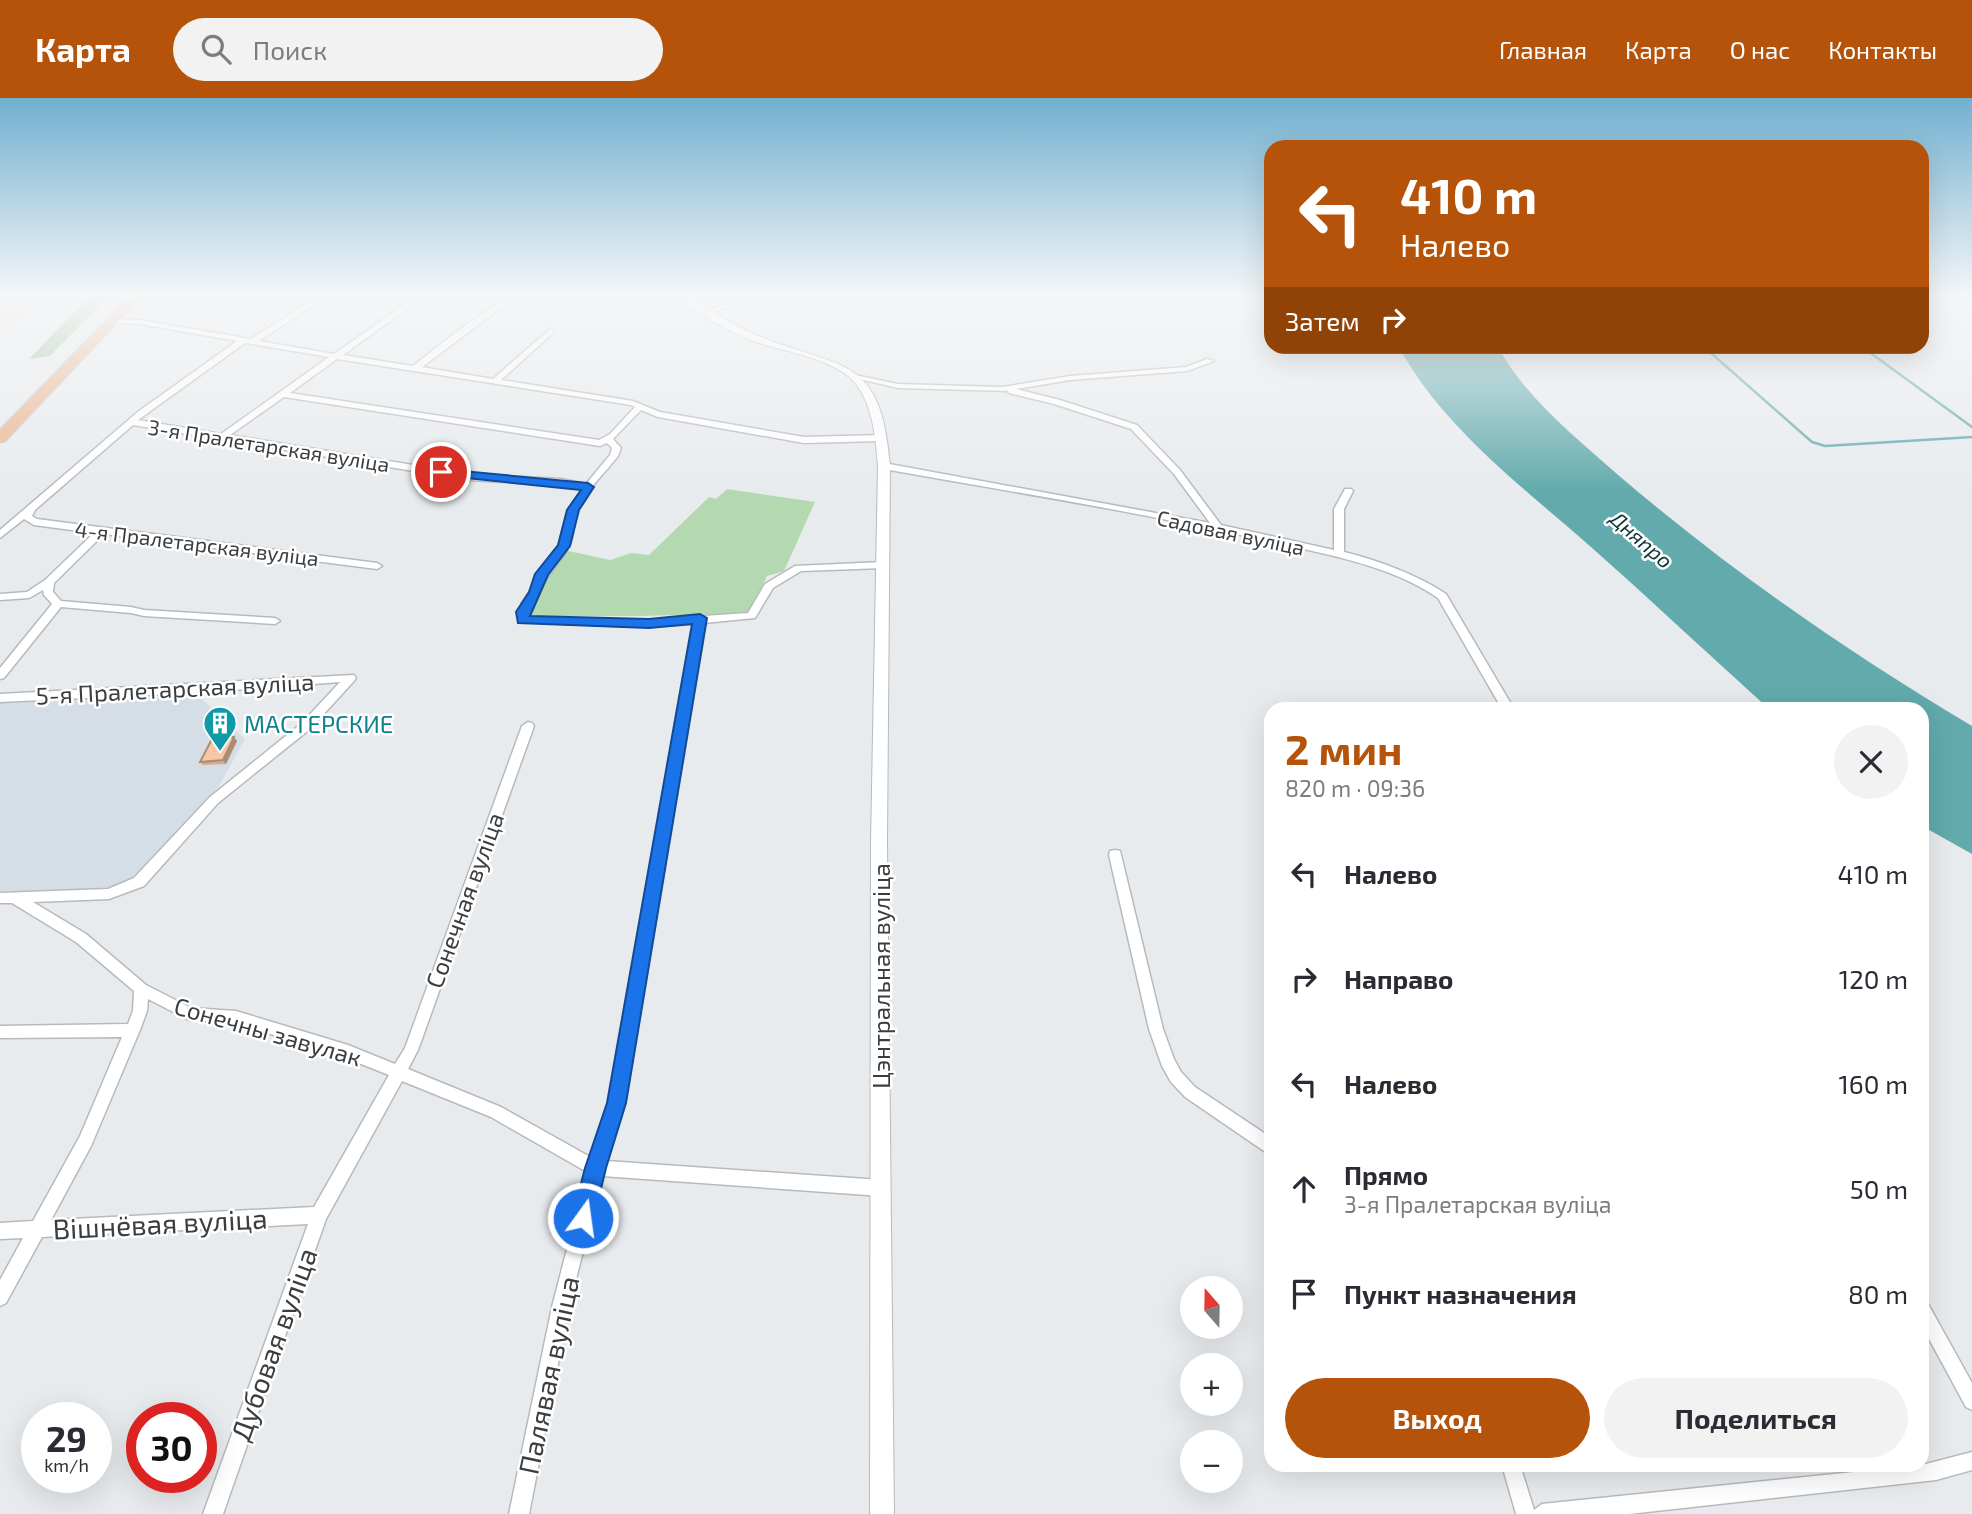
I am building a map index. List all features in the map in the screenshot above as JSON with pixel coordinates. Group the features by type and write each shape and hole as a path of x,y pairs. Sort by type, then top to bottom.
{"main road":[{"path":"0,438 74,361"}],"street":[{"path":"0,536 132,422 219,361"},
{"path":"220,438 327,361"},
{"path":"369,361 633,403 658,414 811,441 881,438"},
{"path":"416,368 425,361"},
{"path":"496,380 517,361"},
{"path":"822,361 855,377 898,386 1003,389 1070,378 1178,370 1210,361"},
{"name":"Цэнтральная вуліца","path":"855,377 868,399 881,438 884,466 879,842 882,1514"},
{"path":"1003,389 1067,405 1138,430 1177,472 1219,527"},
{"path":"281,394 600,443 609,440 640,406"},
{"path":"620,429 658,414"},
{"name":"3-я Пралетарская вуліца","path":"132,422 468,477 531,480"},
{"path":"609,440 617,448 614,456 573,510 564,546 542,574 536,592 523,612 523,620 649,624 751,616 769,586 799,568 883,565"},
{"name":"Садовая вуліца","path":"884,466 1219,527 1378,565 1426,585 1442,596 1504,702"},
{"path":"531,480 588,487"},
{"path":"1339,555 1339,509 1348,491"},
{"name":"4-я Пралетарская вуліца","path":"30,510 27,517 34,522 377,566"},
{"path":"0,597 29,594 49,582 102,530"},
{"path":"49,582 48,593 58,604 144,613 275,621"},
{"path":"0,675 58,604"},
{"name":"Палявая вуліца","path":"519,1514 546,1368 595,1168 617,1103 700,618"},
{"name":"5-я Пралетарская вуліца","path":"0,698 192,690 350,678 306,726 214,800 139,882 109,894 15,898"},
{"name":"Сонечная вуліца","path":"319,1214 411,1050 528,726"},
{"path":"1115,855 1156,1029 1167,1062 1190,1092 1264,1142"},
{"path":"0,898 15,898"},
{"name":"Сонечны завулак","path":"15,898 81,938 141,989 189,1014 236,1017 348,1052 496,1112 595,1168"},
{"path":"0,1297 86,1141 140,1011 141,989"},
{"path":"0,1032 133,1030"},
{"path":"595,1168 881,1188"},
{"name":"Вішнёвая вуліца","path":"0,1231 319,1214"},
{"name":"Дубовая вуліца","path":"213,1514 319,1214"},
{"path":"1929,1323 1972,1401"},
{"path":"1929,1472 1972,1461"},
{"path":"1513,1472 1526,1514"},
{"path":"1542,1514 1927,1472"}],"shaded area":[{"path":"195,693 245,739 219,786 152,863 117,888 0,892 0,700"}],"green space":[{"path":"727,489 815,502 784,571 767,576 749,613 528,616 548,570 564,550 610,560 631,553 649,555 709,497 716,499"}],"water":[{"name":"Дняпро","path":"1408,361 1507,361 1522,383 1552,415 1601,460 1702,543 1789,608 1972,726 1972,854 1929,830 1929,702 1761,702 1486,455 1438,404"}],"building":[{"name":"МАСТЕРСКИЕ","path":"234,737 223,760 200,762 212,739"}],"waterway":[{"path":"1720,361 1812,442 1825,446 1972,437"},
{"path":"1882,361 1972,427"}],"place":[{"name":"МАСТЕРСКИЕ","path":"220,753"}],"route":[{"path":"441,472 468,477 561,482 588,487 573,510 564,546 542,574 536,592 523,612 523,620 649,624 700,618 617,1103 595,1168 583,1218"}]}
